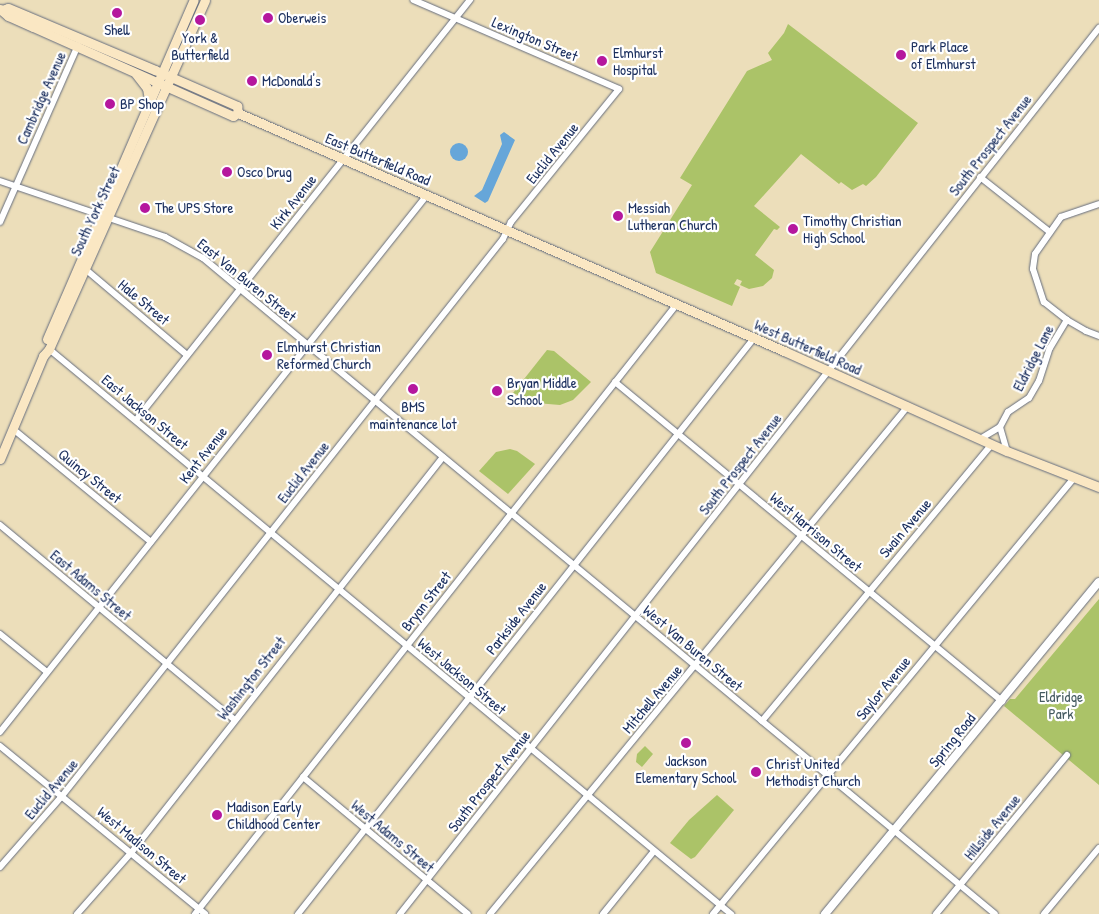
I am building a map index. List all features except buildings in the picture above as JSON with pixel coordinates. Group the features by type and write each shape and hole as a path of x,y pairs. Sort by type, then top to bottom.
{"main road":[{"path":"161,85 161,73 194,0"},
{"name":"South York Street","path":"0,459 84,268 149,101 161,85 170,77 205,0"},
{"name":"East Butterfield Road","path":"1,9 8,8 81,38 237,106 238,113"},
{"name":"East Butterfield Road","path":"1,9 8,16 161,85 233,116 238,113"},
{"path":"177,63 191,86"},
{"path":"136,74 147,88 149,101"},
{"name":"South York Street","path":"46,353 44,347 104,217 161,85"},
{"name":"East Butterfield Road","path":"238,113 506,231"},
{"name":"West Butterfield Road","path":"506,231 830,371 1007,451 1099,487"}],"street":[{"name":"Lexington Street","path":"413,0 619,89"},
{"name":"Kirk Avenue","path":"136,420 470,0"},
{"name":"South Prospect Avenue","path":"400,914 1099,28"},
{"name":"Cambridge Avenue","path":"0,222 81,38"},
{"name":"Euclid Avenue","path":"1,864 62,796 503,239 506,231 619,89"},
{"path":"980,177 1050,232"},
{"name":"East Van Buren Street","path":"0,181 180,244 203,258 375,401"},
{"name":"Kent Avenue","path":"0,732 427,195"},
{"path":"1099,204 1061,216 1036,254 1033,269 1044,302 1067,320 1099,336"},
{"name":"Hale Street","path":"84,268 187,355"},
{"name":"Bryan Street","path":"197,912 676,304"},
{"name":"Eldridge Lane","path":"980,439 1000,426 1008,412 1022,405 1034,390 1050,348 1067,320"},
{"name":"Parkside Avenue","path":"298,914 754,338"},
{"name":"East Jackson Street","path":"46,353 136,420 271,533"},
{"name":"West Harrison Street","path":"615,382 1002,701"},
{"name":"West Van Buren Street","path":"375,401 994,914"},
{"name":"Mitchell Avenue","path":"490,914 908,406"},
{"path":"1000,426 1007,451"},
{"name":"Quincy Street","path":"13,429 151,542"},
{"name":"Swain Avenue","path":"762,721 992,444"},
{"name":"Washington Street","path":"77,914 131,853 234,719 443,457"},
{"name":"Saylor Avenue","path":"713,914 828,776 933,645 1074,478"},
{"name":"East Adams Street","path":"0,525 167,664"},
{"name":"West Jackson Street","path":"271,533 731,914"},
{"name":"Spring Road","path":"826,914 1099,582"},
{"path":"0,634 47,672"},
{"path":"167,664 234,719"},
{"name":"West Madison Street","path":"0,746 131,853 197,912 205,914"},
{"name":"Hillside Avenue","path":"936,914 1067,755"},
{"name":"West Adams Street","path":"302,777 468,914"},
{"path":"1044,914 1099,848"},
{"path":"603,914 654,851"}],"green space":[{"path":"788,24 918,123 876,177 866,186 863,184 852,190 841,182 839,184 801,154 754,206 780,227 777,230 774,229 755,255 774,270 772,278 763,286 749,289 740,285 742,281 737,279 734,284 740,287 732,306 656,273 650,252 692,185 680,178 747,71 772,60 768,53 784,33"},
{"path":"547,350 554,351 591,382 573,400 560,405 536,403 513,393"},
{"path":"510,449 517,451 535,464 508,494 479,471 496,452"},
{"name":"Eldridge Park","path":"1099,599 1099,785 1004,706 1010,699 1015,699"},
{"path":"645,746 653,754 642,767 636,762 637,754"},
{"path":"717,795 734,810 695,857 691,859 670,843 689,820"}],"water":[{"path":"504,132 515,140 488,201 485,203 474,196 482,190 502,144 500,135"},
{"path":"455,143 463,143 468,148 466,159 455,161 450,156 450,148"}],"place":[{"name":"Shell","path":"117,13"},
{"name":"Oberweis","path":"268,18"},
{"name":"York & Butterfield","path":"200,20"},
{"name":"Park Place of Elmhurst","path":"901,55"},
{"name":"Elmhurst Hospital","path":"602,61"},
{"name":"McDonald's","path":"252,81"},
{"name":"BP Shop","path":"110,104"},
{"name":"Osco Drug","path":"227,172"},
{"name":"The UPS Store","path":"145,208"},
{"name":"Messiah Lutheran Church","path":"618,216"},
{"name":"Timothy Christian High School","path":"793,229"},
{"name":"Elmhurst Christian Reformed Church","path":"267,355"},
{"name":"BMS maintenance lot","path":"413,389"},
{"name":"Bryan Middle School","path":"497,391"},
{"name":"Jackson Elementary School","path":"686,743"},
{"name":"Christ United Methodist Church","path":"756,772"},
{"name":"Madison Early Childhood Center","path":"217,815"}]}
